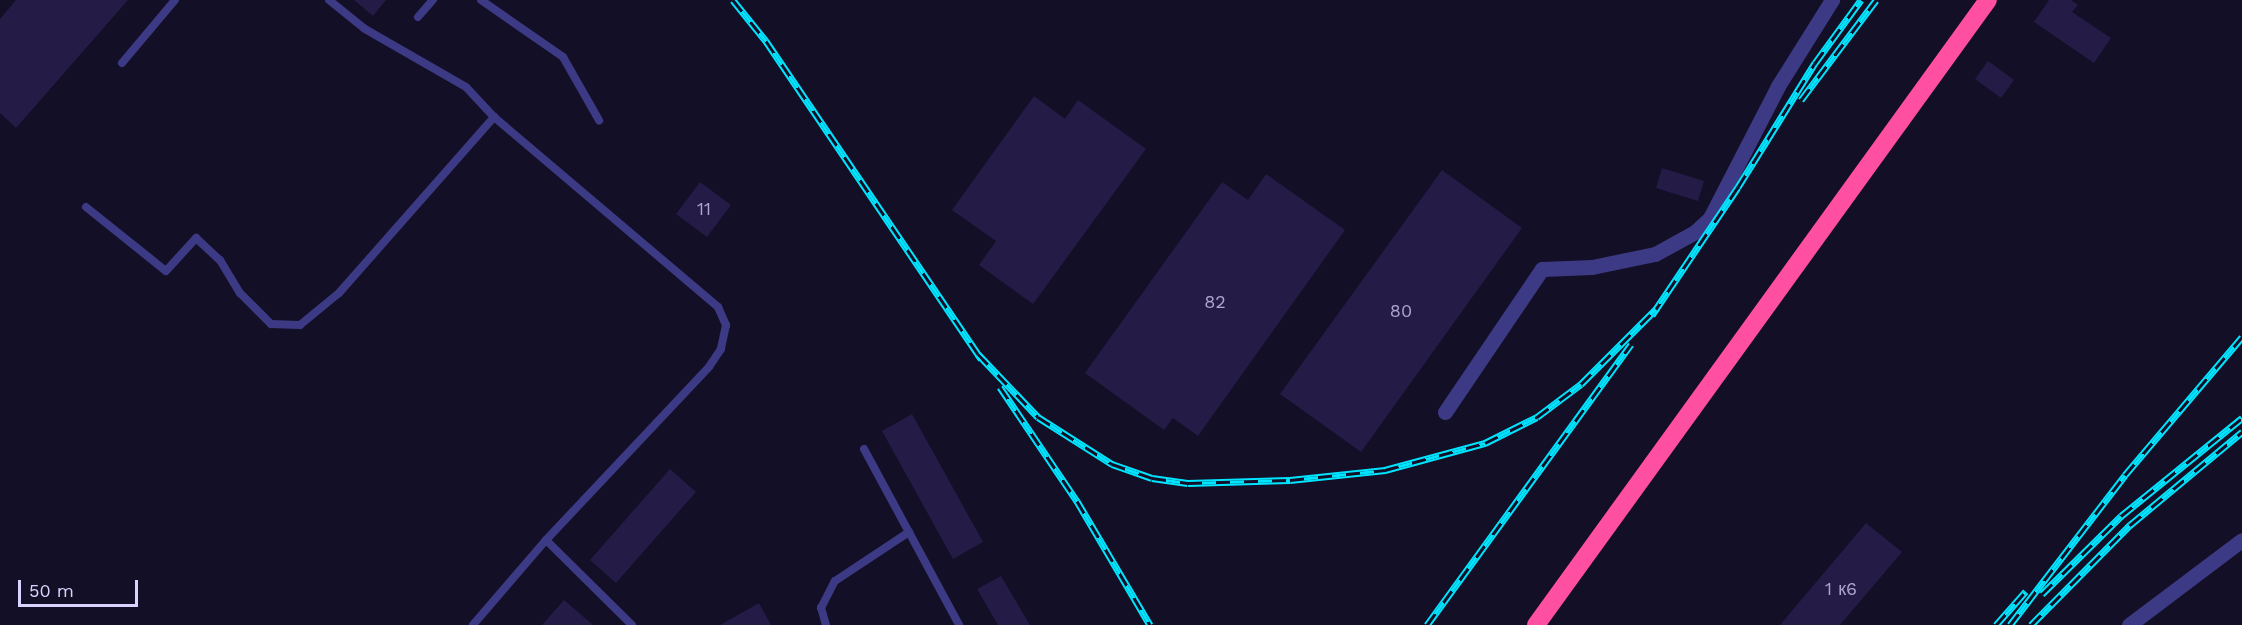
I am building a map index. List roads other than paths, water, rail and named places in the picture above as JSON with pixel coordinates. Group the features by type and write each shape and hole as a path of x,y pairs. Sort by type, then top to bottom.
{"highway":[{"path":"1536,625 1988,0"}],"street":[{"path":"1445,412 1542,269 1592,267 1655,254 1695,232 1710,218 1778,86 1832,0"},
{"path":"2129,625 2242,540"}],"lane":[{"path":"122,63 175,0"},
{"path":"329,0 365,29 466,87 494,117 718,307 726,325 721,349 709,367 546,540 473,625"},
{"path":"418,17 433,0"},
{"path":"481,0 563,57 599,120"},
{"path":"86,207 166,271 196,238 220,260 240,293 271,324 300,325 339,293 494,117"},
{"path":"864,449 959,625"},
{"path":"826,625 821,608 835,581 909,532"},
{"path":"546,540 632,625"}],"railway":[{"path":"733,0 766,41 981,359"},
{"path":"1652,315 1738,187 1815,63 1861,0"},
{"path":"1801,100 1876,0"},
{"path":"978,354 1038,417 1112,464 1152,478 1188,483 1290,480 1385,470 1485,443 1537,417 1581,384 1656,309"},
{"path":"2010,625 2125,475 2242,337"},
{"path":"1427,625 1631,344"},
{"path":"1000,387 1077,501 1150,625"},
{"path":"2042,594 2121,516 2242,418"},
{"path":"2031,625 2130,525 2242,432"},
{"path":"1996,625 2026,591"}]}
